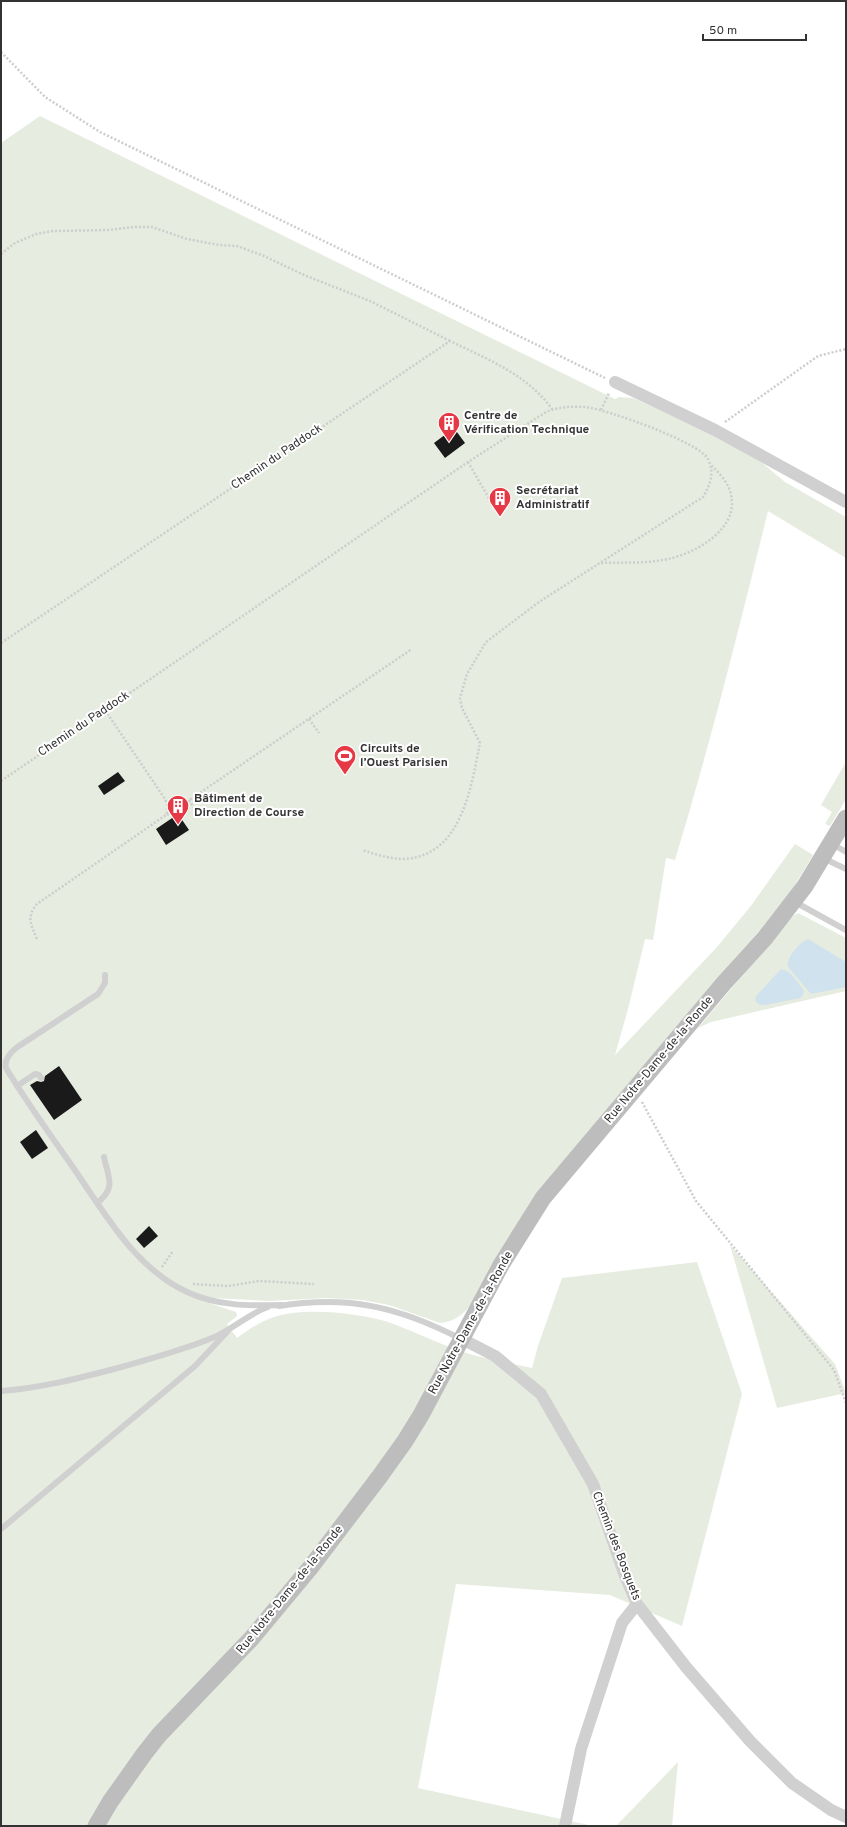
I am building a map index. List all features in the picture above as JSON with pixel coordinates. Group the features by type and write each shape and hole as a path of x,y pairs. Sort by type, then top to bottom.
{"main road":[{"name":"Rue Notre-Dame-de-la-Ronde","path":"96,1826 110,1802 144,1754 160,1735 251,1639 330,1543 405,1440 462,1339 501,1265 544,1198 724,983 765,938 794,901 827,851 846,818"}],"street":[{"path":"615,382 715,430 846,502"},
{"name":"Chemin des Bosquets","path":"462,1339 495,1356 541,1394 593,1484 625,1576 637,1604 686,1667 750,1741 792,1783 831,1810 846,1817"},
{"path":"566,1826 581,1749 622,1623 637,1604"}],"lane":[{"path":"827,851 846,852"},
{"path":"827,851 846,870"},
{"path":"794,901 846,930"},
{"path":"105,974 103,988 98,994 21,1045 9,1055 5,1066 97,1203 137,1255 157,1274 180,1288 217,1302 236,1305 282,1305 329,1301 378,1306 412,1317 462,1339"},
{"path":"17,1086 35,1074 41,1078"},
{"path":"97,1203 107,1194 110,1188 104,1157"},
{"path":"1,1391 40,1387 156,1357 191,1346 228,1331 262,1310 282,1305"},
{"path":"1,1529 195,1366 228,1331"}],"path":[{"path":"1,52 45,96 100,132 615,382 601,410"},
{"path":"1,254 15,243 42,233 81,230 108,230 133,227 152,227 187,239 219,245 237,246 370,301 520,377 538,392 552,409 586,407 601,410 639,423 699,449 708,459 712,471 710,486 702,497 539,602 493,636 481,649 474,660 462,687 460,698 462,708 480,743 467,801 453,831 446,839 429,852 405,859 379,856 362,850"},
{"name":"Chemin du Paddock","path":"1,642 450,341"},
{"path":"715,430 818,356 846,349"},
{"name":"Chemin du Paddock","path":"1,781 468,462 552,409"},
{"path":"468,462 498,514"},
{"path":"601,563 646,563 677,557 699,547 716,535 726,522 730,513 732,496 729,488 721,476 710,464"},
{"path":"37,939 29,921 31,913 37,904 412,649"},
{"path":"105,710 163,796 168,808 166,815"},
{"path":"309,719 318,733"},
{"path":"188,800 196,811"},
{"path":"635,1089 696,1201 834,1370 846,1403"},
{"path":"157,1274 173,1251"},
{"path":"180,1288 194,1284 228,1286 259,1281 314,1284"}],"shaded area":[{"name":"Circuits de l’Ouest Parisien","path":"40,116 615,399 619,397 633,398 720,438 761,462 785,482 846,517 846,558 768,511 735,643 700,773 675,860 666,858 653,940 645,939 615,1055 717,947 750,907 795,844 813,855 790,893 469,1307 454,1319 440,1323 389,1305 363,1300 326,1298 269,1301 214,1298 203,1301 236,1312 237,1316 227,1324 237,1338 264,1321 274,1317 301,1312 332,1312 378,1319 473,1355 532,1368 538,1346 562,1278 697,1262 742,1394 682,1626 610,1595 456,1584 418,1788 593,1826 1,1826 1,143"},
{"path":"846,762 846,799 830,826 825,824 832,812 821,805"},
{"path":"798,913 846,938 846,991 711,1022 698,1028 785,925"},
{"path":"730,1245 835,1364 846,1393 777,1408"},
{"path":"678,1762 672,1826 616,1826"}],"water":[{"path":"808,939 846,962 846,987 811,994 788,967 791,955"},
{"path":"781,969 785,970 794,977 804,991 803,995 800,998 765,1005 758,1004 755,999 757,995"}],"building":[{"name":"Centre de Vérification Technique","path":"454,428 465,443 445,458 434,443"},
{"path":"118,772 125,781 104,795 98,786"},
{"path":"178,814 189,830 166,845 156,829"},
{"path":"59,1066 82,1100 54,1120 30,1085 37,1081 44,1081 45,1076"},
{"path":"36,1130 48,1148 32,1159 20,1142"},
{"path":"149,1226 158,1236 144,1248 136,1239"}],"place":[{"name":"Centre de Vérification Technique","path":"449,442"},
{"name":"Secrétariat Administratif","path":"500,518"},
{"name":"Circuits de l’Ouest Parisien","path":"345,776"},
{"name":"Bâtiment de Direction de Course","path":"178,826"}]}
